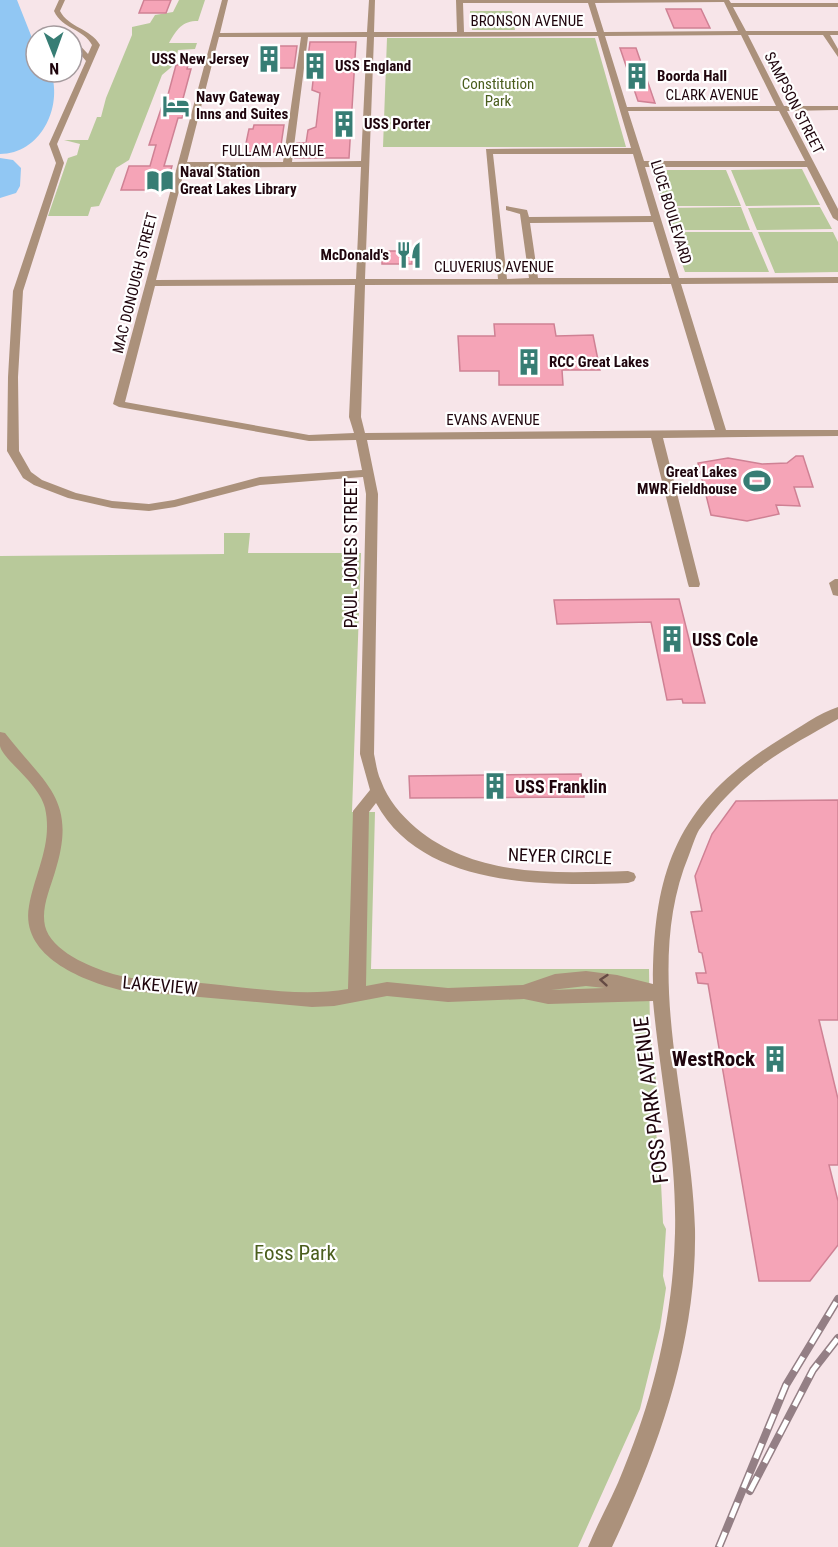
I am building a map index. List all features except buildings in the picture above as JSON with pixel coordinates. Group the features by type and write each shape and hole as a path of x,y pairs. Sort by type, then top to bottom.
{"street":[{"path":"60,24 55,18 62,0"},
{"name":"MAC DONOUGH STREET","path":"151,409 119,404 225,0"},
{"name":"PAUL JONES STREET","path":"372,0 355,417 369,472 372,494 368,754 377,791"},
{"name":"LUCE BOULEVARD","path":"591,0 721,433"},
{"path":"834,0 838,5"},
{"path":"461,34 459,1 799,2 838,5"},
{"name":"SAMPSON STREET","path":"727,2 838,218"},
{"path":"57,11 66,24 88,35 96,42 53,144 60,162 18,291 13,377 13,451 21,467 28,476 48,487 116,506 135,508 163,506 234,486 288,476 369,472"},
{"path":"825,33 838,55"},
{"name":"BRONSON AVENUE","path":"216,36 838,33"},
{"path":"286,165 305,35"},
{"path":"84,54 89,60"},
{"name":"CLARK AVENUE","path":"622,109 838,108"},
{"path":"503,282 489,151 635,151"},
{"name":"FULLAM AVENUE","path":"181,165 365,164"},
{"path":"639,164 810,164"},
{"path":"509,208 522,211 534,282"},
{"path":"525,220 656,219"},
{"name":"CLUVERIUS AVENUE","path":"150,283 838,280"},
{"name":"EVANS AVENUE","path":"151,409 309,438 838,433"},
{"path":"656,434 694,584"},
{"name":"FOSS PARK AVENUE","path":"600,1547 623,1502 661,1400 683,1277 684,1192 661,993 662,932 673,865 700,816 728,784 760,759 838,712"},
{"name":"LAKEVIEW","path":"0,737 45,789 53,807 55,827 52,849 31,898 27,915 32,936 45,950 99,978 120,983 312,1000 334,999 387,989 448,995 524,992 548,997 661,993"},
{"path":"357,994 362,811 377,791"},
{"name":"NEYER CIRCLE","path":"377,791 394,817 406,830 427,846 469,865 519,876 628,877"}],"green space":[{"path":"179,0 205,0 198,21 188,22 180,27 169,43 197,43 195,49 178,50 175,64 162,75 129,160 116,168 99,206 91,207 88,216 48,216 68,158 77,155 80,144 64,140 88,140 97,117 101,117 106,98 132,35 132,27 150,23 155,15 173,12"},
{"path":"470,11 512,11 515,30 472,30"},
{"name":"Constitution Park","path":"387,38 595,38 626,147 383,147"},
{"path":"802,169 820,205 746,206 731,170"},
{"path":"652,170 726,170 741,206 664,206"},
{"path":"741,207 750,230 672,230 665,208"},
{"path":"820,207 832,229 757,230 748,208"},
{"path":"671,232 752,232 769,272 685,272"},
{"path":"758,232 833,232 838,242 838,272 775,273"},
{"name":"Foss Park","path":"224,533 250,533 248,553 361,553 352,812 375,812 371,969 649,969 650,1029 659,1104 655,1125 660,1163 663,1223 666,1229 663,1276 666,1288 660,1328 640,1409 578,1547 0,1547 0,556 224,554"}],"water":[{"path":"0,0 17,0 26,24 24,24 24,84 54,84 54,100 51,114 37,138 14,152 0,154"},
{"path":"0,158 13,160 21,168 20,186 16,193 0,198"}],"railway":[{"path":"719,1547 786,1385 838,1299"},
{"path":"750,1491 813,1370 838,1338"}],"place":[{"name":"USS New Jersey","path":"269,59"},
{"name":"USS England","path":"315,66"},
{"name":"Boorda Hall","path":"637,76"},
{"name":"Navy Gateway Inns and Suites","path":"176,106"},
{"name":"USS Porter","path":"344,124"},
{"name":"Naval Station Great Lakes Library","path":"160,181"},
{"name":"McDonald's","path":"409,255"},
{"name":"RCC Great Lakes","path":"529,362"},
{"name":"Great Lakes MWR Fieldhouse","path":"757,481"},
{"name":"USS Cole","path":"672,639"},
{"name":"USS Franklin","path":"495,786"},
{"name":"WestRock","path":"775,1059"}]}
